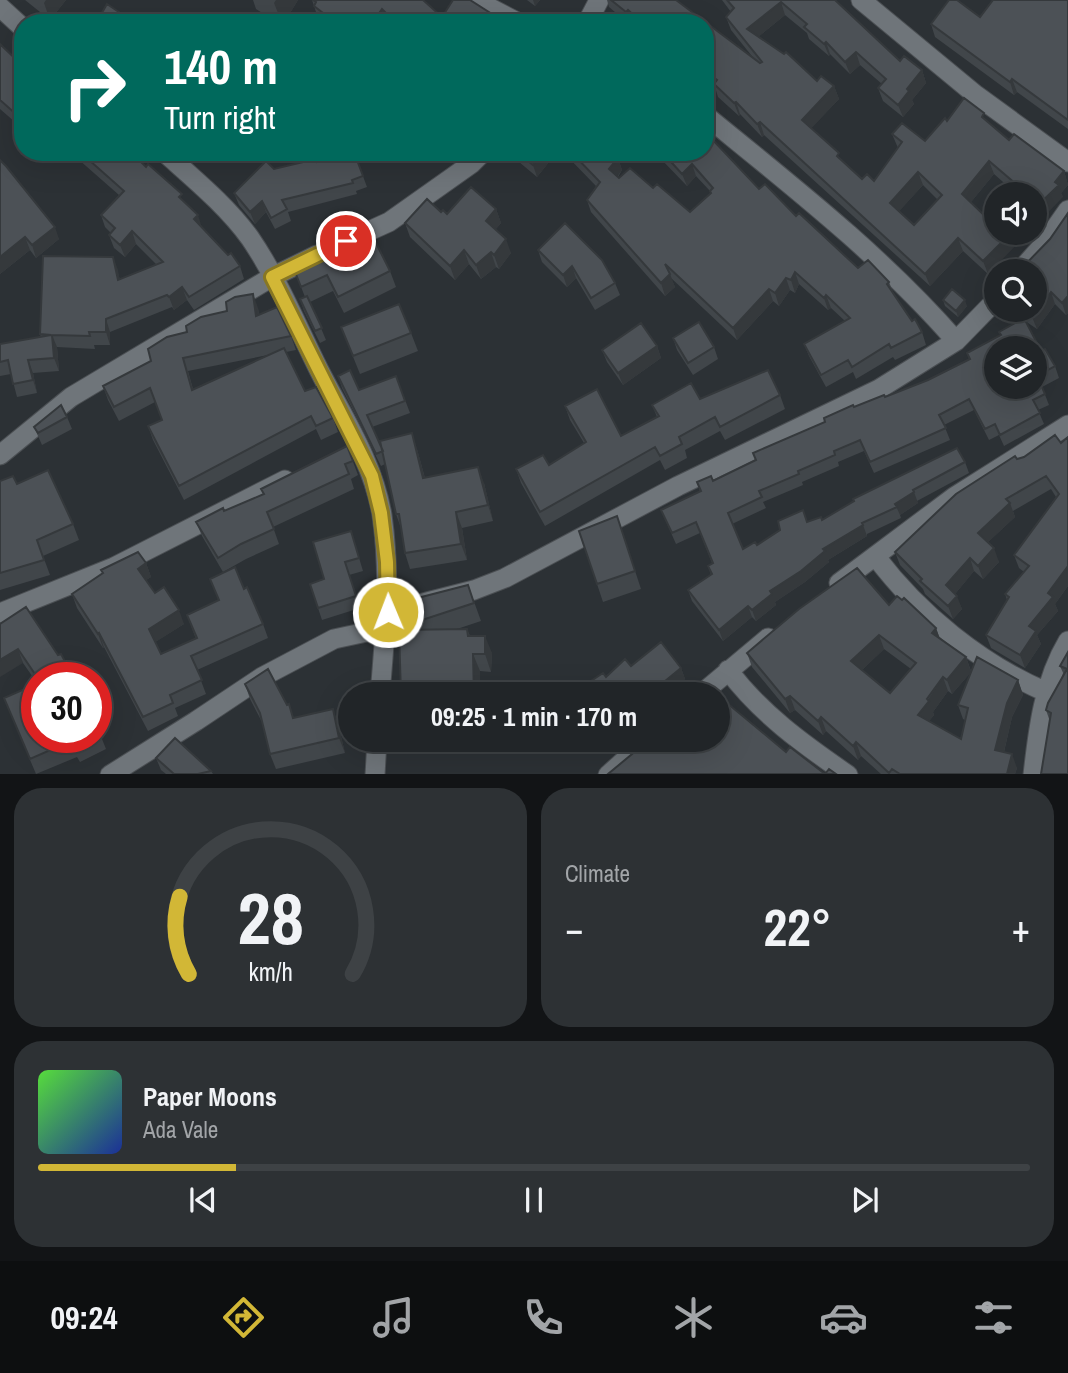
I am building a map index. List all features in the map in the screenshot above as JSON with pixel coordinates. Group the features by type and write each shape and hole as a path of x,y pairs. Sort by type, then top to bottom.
{"street":[{"path":"475,0 502,14"},
{"path":"861,0 976,95 1068,162"},
{"path":"0,7 14,20"},
{"path":"714,123 851,237 921,301 956,341"},
{"path":"174,161 209,193 249,237 272,277 352,447 372,476 381,513 387,562 387,620 381,682"},
{"path":"1,452 71,397 272,277 380,226 474,161"},
{"path":"1031,259 1068,210"},
{"path":"112,774 262,677 334,639 505,578 678,486 879,389 956,341 984,312"},
{"path":"820,597 954,496 1068,425"},
{"path":"0,613 114,567 296,474"},
{"path":"876,557 891,577 924,610 960,639 998,668 1046,692"},
{"path":"715,682 777,629"},
{"path":"1033,774 1037,735 1046,692 1059,656 1068,641"},
{"path":"728,670 746,693 778,724 847,774"},
{"path":"374,774 376,752"},
{"path":"609,774 634,752"}],"building":[{"path":"313,0 423,0 439,14 387,14 382,9 378,14 324,14 314,6 316,2"},
{"path":"453,0 470,0 492,14 444,14"},
{"path":"611,0 676,0 695,14 632,14"},
{"path":"727,0 835,0 900,61 904,56 922,70 898,105 878,88 886,79 856,52 845,62 826,42 824,44 804,27 807,24 781,2 747,29 784,54 786,52 817,81 821,76 834,86 802,120 839,153 837,156 862,179 867,174 874,181 902,142 892,134 902,123 925,141 945,118 947,121 964,98 984,113 982,117 1009,140 1014,134 1064,171 1055,182 1059,185 1047,197 1047,182 1014,182 989,161 962,194 984,215 984,245 999,245 983,261 958,238 925,274 760,122 757,124 714,84 717,80 714,78 714,28 762,62 726,17 734,8","holes":["918,172 942,195 914,225 890,203"]},
{"path":"949,0 957,0 980,17 993,0 1068,0 1068,120 1012,79 1010,82 931,24"},
{"path":"107,4 122,14 101,14"},
{"path":"0,44 14,57 14,112 0,100"},
{"path":"714,141 759,189 765,184 796,216 799,213 858,268 868,260 889,282 887,284 922,332 891,348 889,344 852,367 848,360 821,375 804,344 850,318 826,295 824,298 795,272 791,280 786,278 775,293 769,289 733,328 665,264 670,274 661,283 587,200 600,182 580,161 616,161 609,169 619,178 630,168 653,188 657,184 690,212 713,188 692,164 682,174 670,161 714,161"},
{"path":"0,160 55,227 32,245 25,237 0,257"},
{"path":"90,161 140,161 146,167 148,164 182,194 179,197 198,215 194,219 228,255 231,253 240,266 189,297 182,287 169,297 167,295 106,319 106,332 89,332 90,336 52,335 54,358 28,360 33,380 13,384 8,360 0,362 0,344 51,335 40,334 43,256 113,257 118,280 163,262 132,231 120,245 109,235 115,228 101,215 124,191"},
{"path":"266,161 274,169 308,161 357,161 363,176 352,180 353,183 282,200 287,209 271,218 262,201 250,212 234,193"},
{"path":"471,187 496,209 486,221 506,239 494,255 491,252 476,265 464,250 450,266 405,223 427,199 447,214"},
{"path":"1068,213 1068,296 1062,303 1051,292 1047,297 1047,259 1031,259 1050,239"},
{"path":"565,223 602,260 615,283 591,298 572,266 563,275 538,250"},
{"path":"368,227 390,271 338,297 327,275 301,287 292,264"},
{"path":"952,289 965,300 956,311 943,300"},
{"path":"253,294 256,316 277,307 291,336 183,358 192,390 284,348 305,391 316,387 333,418 316,426 311,416 179,486 148,426 162,420 150,388 114,407 103,386 151,361 148,349 167,337 187,332 186,326 201,317 227,311 226,302 235,297"},
{"path":"307,296 322,328 315,331 300,299"},
{"path":"399,304 411,333 353,356 341,327"},
{"path":"699,322 714,347 688,363 673,338"},
{"path":"1017,322 1026,322 1033,336 999,336 999,332"},
{"path":"641,323 657,346 618,373 602,350"},
{"path":"984,344 984,399 1035,399 1033,400 1040,413 1000,435 995,424 985,429 969,399 939,415 946,428 870,462 860,440 834,451 835,455 798,471 799,474 759,491 762,497 728,513 743,549 755,542 757,545 780,530 778,521 803,510 807,522 821,517 822,520 854,501 853,499 957,448 965,462 913,490 914,492 895,504 897,507 862,523 863,525 823,549 825,551 770,591 772,594 752,610 748,606 719,630 688,590 712,574 708,566 713,563 696,522 672,533 661,510 701,491 697,482 711,476 713,481 756,460 753,453 825,422 824,418 853,405 854,407 884,395 885,397 928,380 970,359 967,353"},
{"path":"1047,352 1055,366 1047,370"},
{"path":"350,370 359,390 396,376 405,401 367,415 383,451 376,454 338,376"},
{"path":"768,370 780,395 720,427 715,417 679,437 682,444 660,456 655,447 540,512 516,469 543,455 549,465 586,442 565,406 597,389 621,436 659,416 652,405 691,383 700,399"},
{"path":"61,405 67,417 38,433 34,427"},
{"path":"412,433 423,478 478,467 488,505 456,512 461,544 405,553 399,514 396,514 380,441"},
{"path":"1055,435 1061,443 1068,437 1068,566 1048,593 1053,597 1029,626 1036,631 1020,655 986,635 1009,597 1005,594 1029,566 1014,555 1059,494 1046,476 1006,499 1010,503 978,533 994,548 978,566 970,558 946,585 957,596 948,606 920,581 922,579 895,552 956,494 1015,456 1017,459 1024,457"},
{"path":"347,446 353,461 345,464 349,474 267,512 274,529 218,558 196,522 223,508 224,511 264,494 261,489"},
{"path":"48,470 73,524 37,540 44,560 0,573 0,481 13,476 17,484"},
{"path":"617,516 635,571 597,584 579,531"},
{"path":"351,531 359,558 345,562 356,596 318,608 310,584 324,579 313,542"},
{"path":"138,552 146,563 138,569 155,593 164,587 179,610 149,629 161,654 197,638 187,615 219,600 210,579 235,567 263,624 191,656 202,680 170,695 173,703 143,717 99,633 72,594 103,573 101,570"},
{"path":"857,568 889,605 897,596 902,600 904,598 936,628 932,633 966,657 947,680 943,677 918,715 961,739 968,708 958,705 977,657 1018,680 1007,703 995,750 1012,754 1007,774 900,774 892,769 889,773 856,742 853,746 821,717 818,721 790,696 785,699 747,653 799,609","holes":["879,635 916,663 890,693 851,661"]},
{"path":"468,585 474,603 413,623 406,601"},
{"path":"26,607 65,662 27,662 18,649 0,660 0,624"},
{"path":"467,629 468,636 485,636 485,654 473,654 474,682 401,682 399,630"},
{"path":"661,642 681,668 664,682 591,681 603,673 606,677 625,659 631,666"},
{"path":"1068,652 1068,774 1041,774 1051,713 1046,710 1067,669 1060,666"},
{"path":"268,669 287,705 289,704 293,718 333,709 338,738 270,754 260,713 245,684"},
{"path":"21,691 21,738 4,698"},
{"path":"730,705 786,752 790,747 825,774 608,774 635,752 730,752"},
{"path":"175,738 211,771 174,774 156,758"},
{"path":"27,753 44,753 30,759"}],"route":[{"path":"346,241 272,277 372,476 381,513 387,562 388,612"}]}
